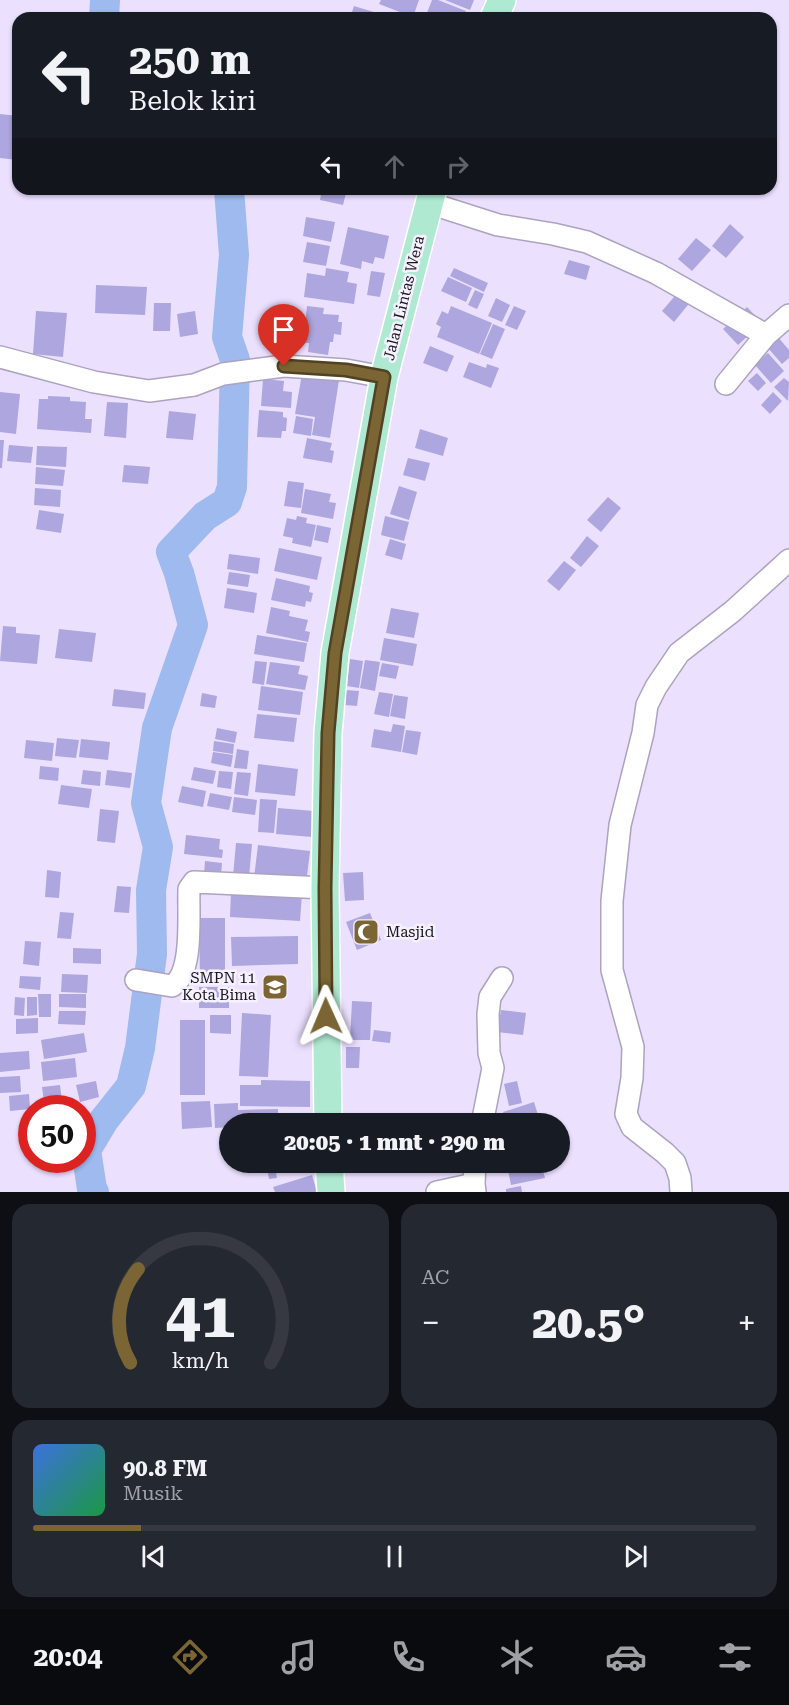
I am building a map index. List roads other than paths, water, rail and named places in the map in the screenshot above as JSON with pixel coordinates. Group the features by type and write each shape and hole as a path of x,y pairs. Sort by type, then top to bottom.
{"main road":[{"name":"Jalan Lintas Wera","path":"328,1113 325,888 328,733 335,653 384,377 431,196"},
{"path":"330,1173 331,1192"}],"street":[{"path":"431,196 498,225 587,242 656,273 766,335"},
{"path":"726,384 766,335 789,315"},
{"path":"0,357 94,382 149,391 194,385 223,374 284,366 346,370 384,377"},
{"path":"681,1192 680,1178 675,1163 666,1153 632,1127 626,1114 632,1078 633,1047 612,970 612,901 620,825 644,733 647,705 656,687 679,653 742,603 789,560"},
{"path":"136,980 172,986 178,983 187,960 189,890 194,882 325,888"},
{"path":"484,1113 494,1068 489,1053 490,998 502,978"},
{"path":"437,1192 474,1188 475,1173"}],"waterway":[{"path":"104,12 105,0"},
{"path":"94,1192 86,1150 104,1120 131,1086 140,1048 152,954 151,890 158,847 146,803 157,728 193,625 171,552 205,516 227,502 232,487 235,360 227,337 234,255 229,195"}],"place":[{"name":"Masjid","path":"366,932"},
{"name":"SMPN 11 Kota Bima","path":"275,987"}]}
